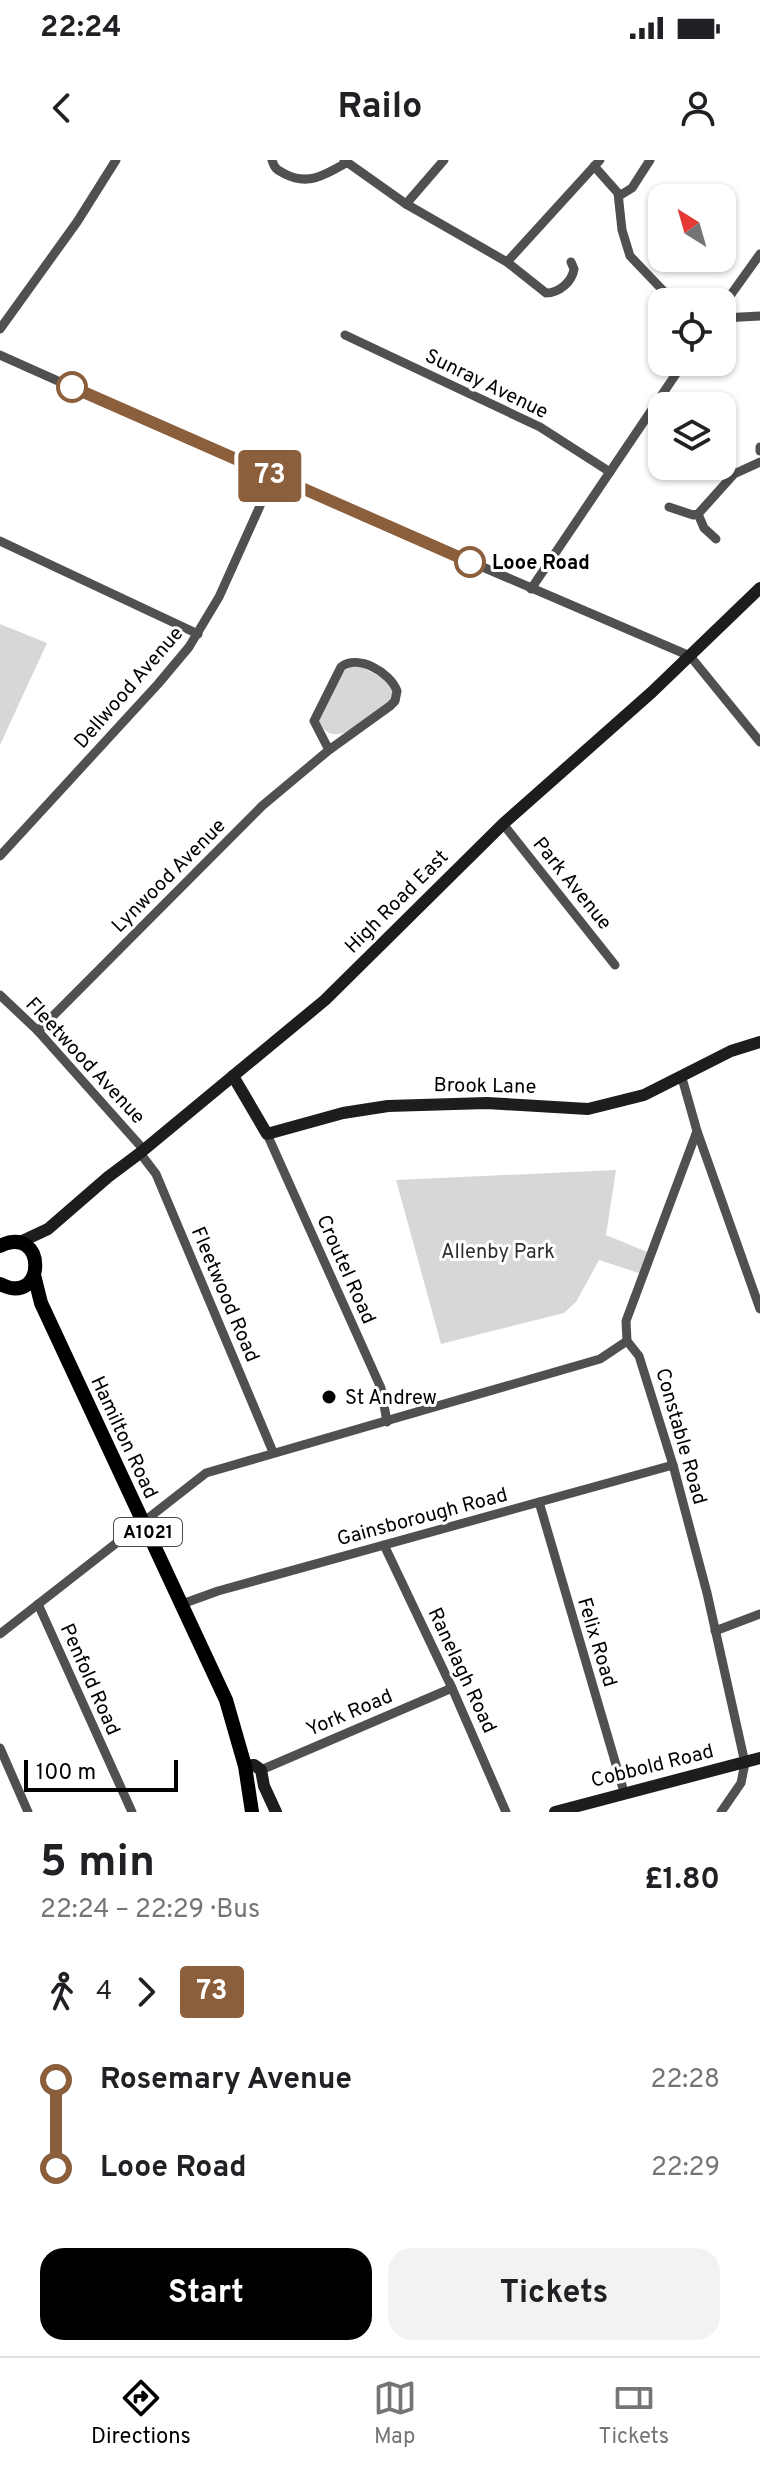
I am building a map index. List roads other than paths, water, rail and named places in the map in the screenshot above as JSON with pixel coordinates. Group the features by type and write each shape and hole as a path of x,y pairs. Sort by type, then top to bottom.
{"main road":[{"path":"6,1287 30,1281 35,1268 28,1248 7,1243"},
{"name":"Hamilton Road","path":"35,1268 41,1303 226,1700 245,1766 252,1812"},
{"path":"6,1287 41,1303"}],"street":[{"path":"0,329 77,222 116,160"},
{"path":"272,160 280,172 298,180 314,180 345,162 406,204 507,262 540,290 550,294 557,292 571,279 574,269 571,262"},
{"path":"406,204 444,160"},
{"path":"619,196 632,188 650,160"},
{"path":"507,262 597,163 619,196 622,230 630,256 661,288"},
{"path":"736,288 760,254"},
{"path":"736,317 760,316"},
{"name":"Sunray Avenue","path":"345,335 540,427 610,472"},
{"path":"0,355 273,477 690,656 760,742"},
{"path":"531,589 675,376"},
{"path":"669,507 698,514 734,474 760,462"},
{"name":"Dellwood Avenue","path":"0,856 158,684 198,634 219,597 273,477"},
{"path":"698,514 704,528 716,539"},
{"path":"0,541 198,634"},
{"name":"High Road East","path":"7,1243 48,1229 325,1000 503,824 690,656 760,588"},
{"name":"Lynwood Avenue","path":"38,1031 286,783 393,704 397,691 388,677 358,662 349,662 341,667 314,721 329,750"},
{"name":"Park Avenue","path":"503,824 615,965"},
{"name":"Fleetwood Avenue","path":"0,995 38,1031 142,1152"},
{"name":"Brook Lane","path":"267,1134 343,1113 388,1106 487,1103 588,1109 644,1095 731,1051 760,1042"},
{"path":"233,1076 267,1134"},
{"path":"682,1078 697,1131 760,1309"},
{"path":"0,1634 206,1473 600,1359 627,1341 626,1321 697,1131"},
{"name":"Croutel Road","path":"267,1134 381,1388 387,1422"},
{"name":"Fleetwood Road","path":"142,1152 156,1174 273,1452"},
{"name":"High Road East","path":"35,1268 48,1229"},
{"name":"Constable Road","path":"627,1341 639,1356 673,1465 745,1763"},
{"name":"Gainsborough Road","path":"182,1604 218,1591 673,1465"},
{"name":"Felix Road","path":"539,1502 624,1792"},
{"name":"Ranelagh Road","path":"384,1545 452,1688 506,1812"},
{"name":"Penfold Road","path":"38,1604 132,1812"},
{"path":"715,1631 760,1614"},
{"name":"York Road","path":"261,1770 452,1688"},
{"path":"0,1748 28,1812"},
{"name":"Cobbold Road","path":"555,1812 760,1758"},
{"path":"721,1812 741,1783 745,1763"},
{"path":"245,1766 254,1765 261,1770 264,1786 276,1812"}],"place":[{"name":"Looe Road","path":"470,562"},
{"name":"St Andrew","path":"329,1397"}],"park label":[{"name":"Allenby Park","path":"498,1251"}]}
